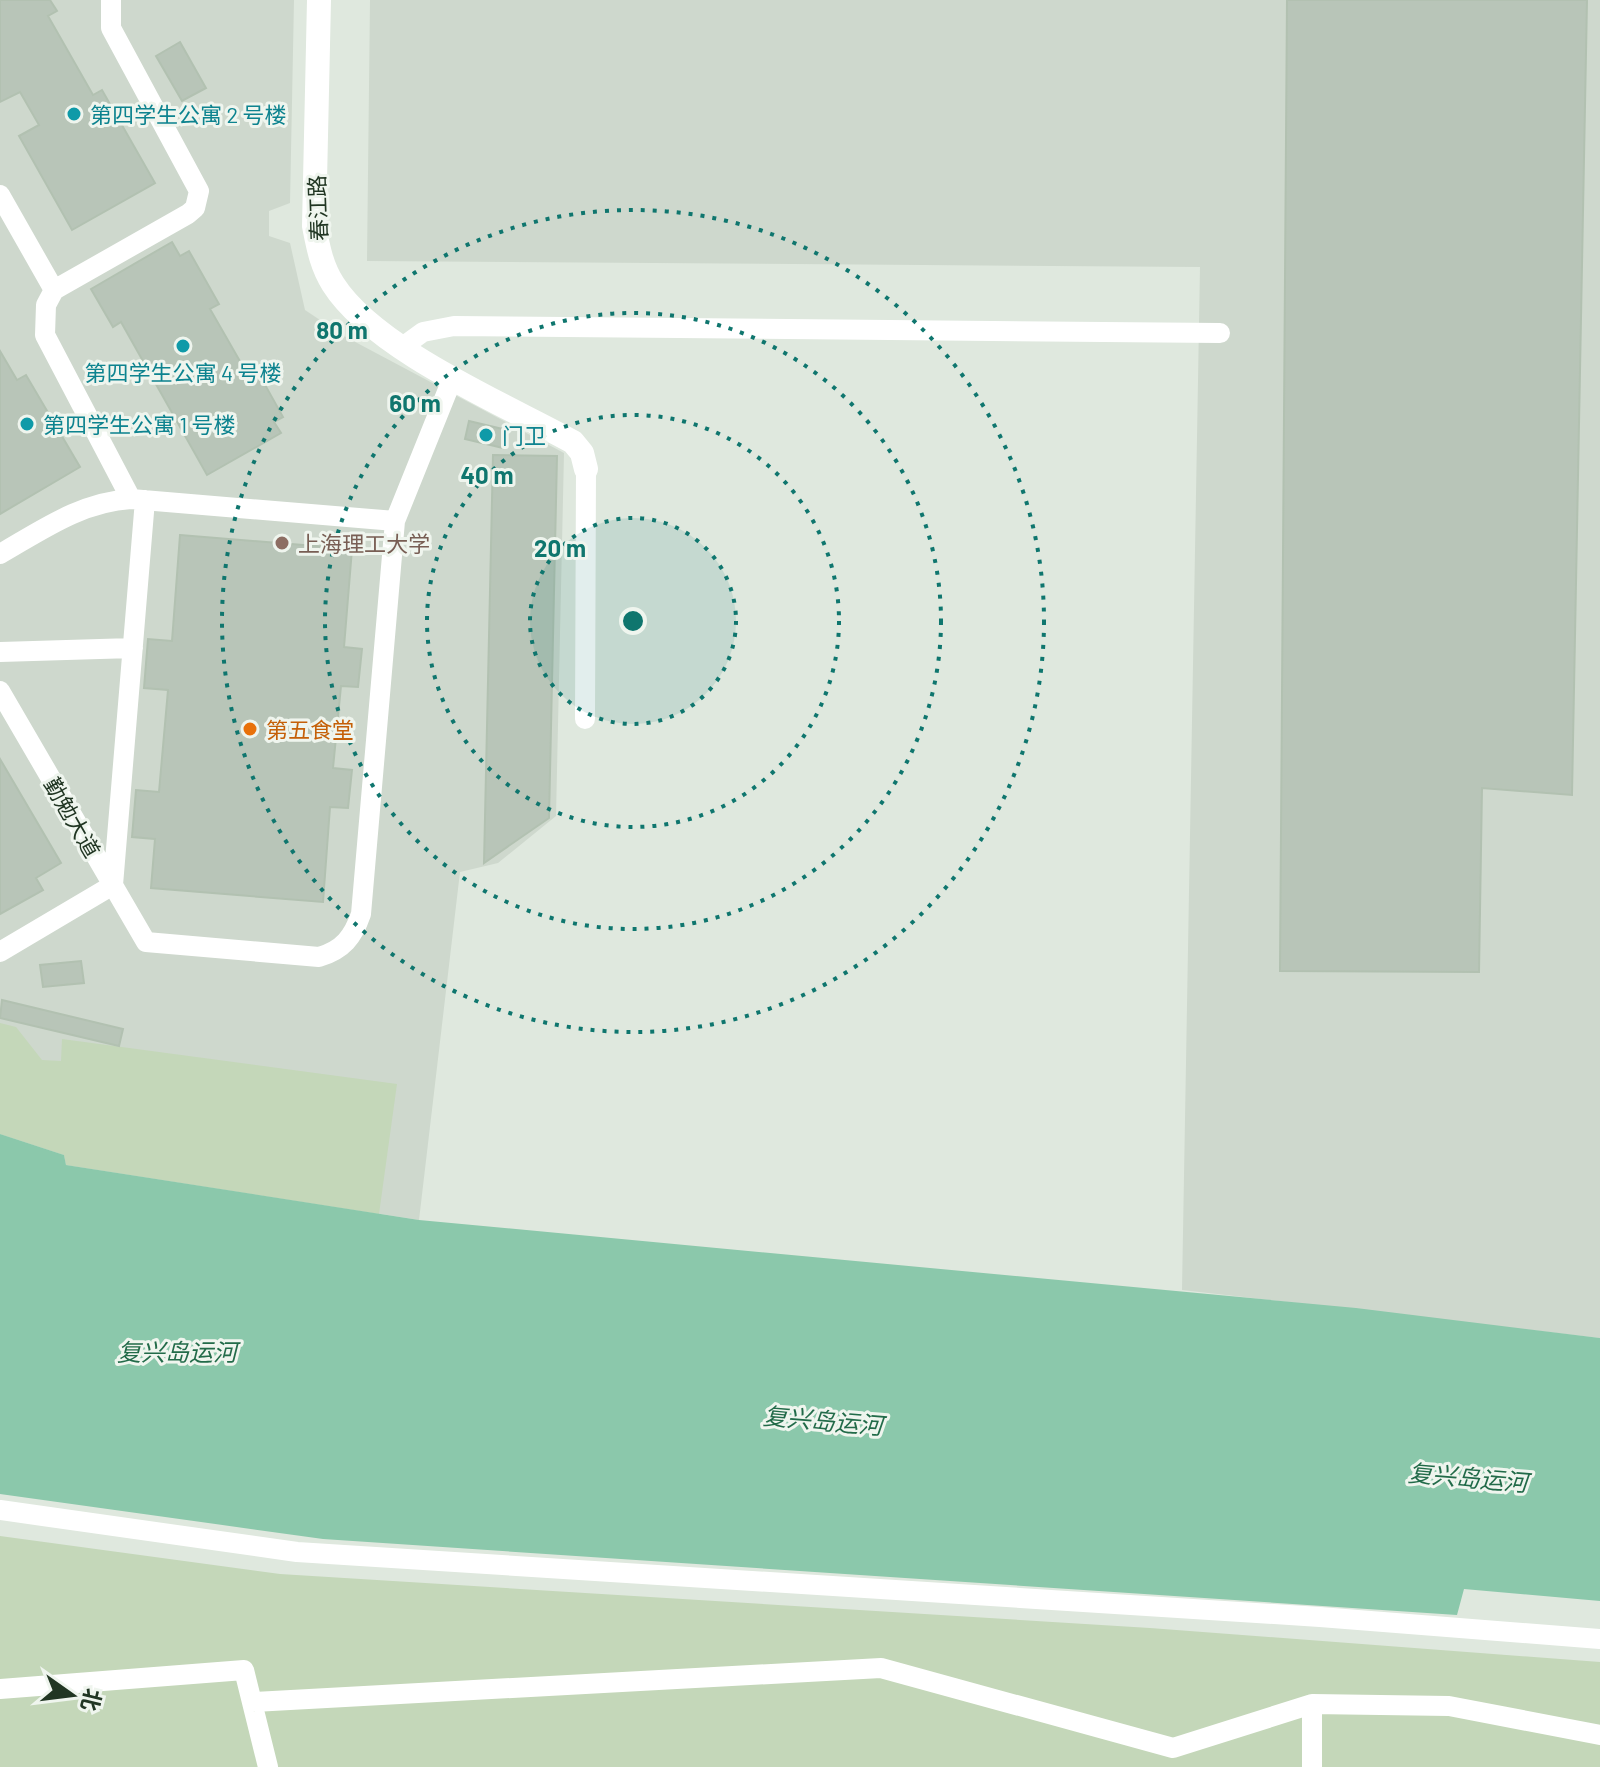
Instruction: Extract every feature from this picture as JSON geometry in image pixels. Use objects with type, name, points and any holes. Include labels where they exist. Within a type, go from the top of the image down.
[{"type":"street","name":"春江路","points":[[319,0],[314,226],[320,258],[333,284],[353,309],[401,348],[573,442],[582,453],[586,469]]},
{"type":"lane","points":[[0,952],[113,885],[133,648],[138,500],[45,335],[46,305],[54,290],[188,214],[199,200],[197,182],[111,28],[111,0]]},
{"type":"lane","points":[[0,195],[54,290]]},
{"type":"lane","points":[[401,348],[423,332],[454,326],[1220,333]]},
{"type":"lane","points":[[0,554],[84,507],[138,500],[395,521],[453,377]]},
{"type":"lane","points":[[585,719],[586,469]]},
{"type":"lane","name":"勤勉大道","points":[[0,691],[146,942],[319,957],[333,953],[355,931],[361,914],[395,521]]},
{"type":"lane","points":[[0,652],[133,648]]},
{"type":"lane","points":[[0,1510],[297,1552],[1304,1616],[1600,1639]]},
{"type":"lane","points":[[252,1702],[881,1668],[1173,1748],[1312,1704],[1449,1706],[1600,1735]]},
{"type":"lane","points":[[0,1689],[244,1670],[268,1767]]},
{"type":"lane","points":[[1312,1704],[1312,1767]]},
{"type":"shaded area","name":"上海理工大学","points":[[0,0],[294,0],[290,203],[269,211],[269,236],[290,243],[305,310],[344,336],[564,453],[556,816],[498,863],[460,872],[419,1220],[66,1165],[64,1155],[0,1134]]},
{"type":"shaded area","points":[[370,0],[1600,0],[1600,1338],[1182,1290],[1200,267],[367,261]]},
{"type":"shaded area","points":[[0,1023],[16,1027],[42,1060],[61,1061],[62,1039],[397,1084],[379,1214],[66,1165],[64,1155],[0,1134]]},
{"type":"shaded area","points":[[0,1536],[280,1574],[1150,1628],[1600,1662],[1600,1767],[0,1767]]},
{"type":"water","name":"复兴岛运河","points":[[0,1134],[64,1155],[66,1165],[419,1220],[1356,1308],[1600,1338],[1600,1601],[1464,1589],[1457,1615],[323,1539],[0,1494]]},
{"type":"building","name":"第四学生公寓 2 号楼","points":[[0,0],[50,0],[57,11],[48,16],[93,95],[102,90],[155,183],[72,230],[19,136],[39,125],[20,92],[0,102]]},
{"type":"building","points":[[1287,0],[1587,0],[1572,795],[1482,788],[1479,972],[1280,971]]},
{"type":"building","points":[[180,42],[206,88],[182,101],[156,56]]},
{"type":"building","name":"第四学生公寓 4 号楼","points":[[172,242],[180,256],[189,251],[219,304],[210,309],[245,370],[254,365],[283,417],[274,422],[281,433],[207,475],[121,322],[113,327],[91,289]]},
{"type":"building","name":"第四学生公寓 1 号楼","points":[[0,351],[17,380],[26,375],[80,467],[0,514]]},
{"type":"building","name":"门卫","points":[[469,421],[507,430],[503,448],[465,439]]},
{"type":"building","points":[[493,455],[557,456],[549,818],[484,863]]},
{"type":"building","name":"第五食堂","points":[[180,535],[352,549],[344,647],[362,649],[358,687],[341,686],[333,768],[352,770],[348,808],[330,807],[323,902],[151,888],[155,839],[132,837],[136,790],[159,792],[168,690],[144,688],[148,639],[172,641]]},
{"type":"building","points":[[0,759],[61,863],[36,878],[43,890],[0,914]]},
{"type":"building","points":[[81,961],[84,983],[43,987],[40,965]]},
{"type":"building","points":[[2,1000],[123,1029],[119,1046],[0,1018]]},
{"type":"place","name":"第四学生公寓 2 号楼","points":[[74,114]]},
{"type":"place","name":"第四学生公寓 4 号楼","points":[[183,346]]},
{"type":"place","name":"第四学生公寓 1 号楼","points":[[27,424]]},
{"type":"place","name":"门卫","points":[[486,435]]},
{"type":"place","name":"上海理工大学","points":[[282,543]]},
{"type":"place","name":"第五食堂","points":[[250,729]]}]
